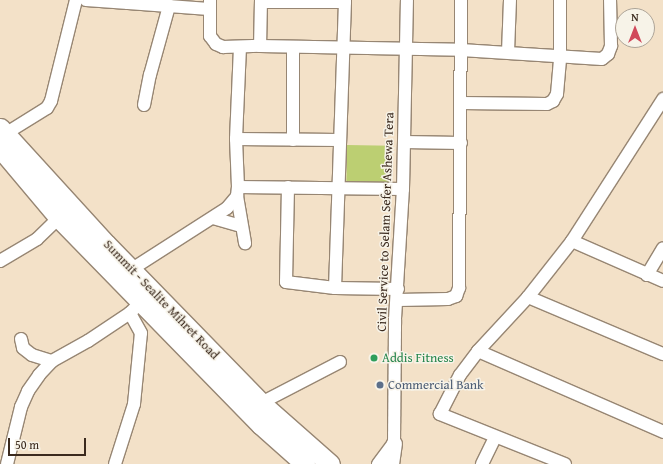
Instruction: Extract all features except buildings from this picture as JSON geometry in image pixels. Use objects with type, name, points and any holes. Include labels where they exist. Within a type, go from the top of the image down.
[{"type":"main road","points":[[2,136],[59,218],[100,249],[136,308],[305,464]]},
{"type":"main road","name":"Summit - Sealite Mihret Road","points":[[2,136],[100,249],[132,269],[261,403],[330,464]]},
{"type":"street","points":[[2,136],[47,108],[51,101],[76,0]]},
{"type":"street","points":[[86,0],[128,1],[170,6],[210,5],[210,36],[216,44],[240,47],[342,47],[406,51],[461,50],[508,52],[560,58],[602,59],[608,54],[611,46],[610,0]]},
{"type":"street","name":"Civil Service to Selam Sefer Ashewa Tera","points":[[394,443],[395,319],[398,294],[403,189],[407,0]]},
{"type":"street","points":[[288,187],[286,282],[448,299],[456,296],[459,288],[462,143],[461,0]]},
{"type":"street","points":[[508,52],[510,0]]},
{"type":"street","points":[[462,103],[547,104],[557,94],[560,58],[560,0]]},
{"type":"street","points":[[260,46],[261,1],[345,1],[337,187],[335,288]]},
{"type":"street","points":[[144,105],[150,74],[170,6]]},
{"type":"street","points":[[240,47],[236,139],[238,192],[241,226],[245,243]]},
{"type":"street","points":[[293,47],[293,140]]},
{"type":"street","points":[[565,464],[551,462],[440,414],[460,375],[478,351],[528,297],[572,241],[663,99]]},
{"type":"street","points":[[236,139],[339,140]]},
{"type":"street","points":[[404,142],[462,143]]},
{"type":"street","points":[[132,269],[194,227],[213,218],[238,192],[288,187],[403,189]]},
{"type":"street","points":[[0,261],[36,239],[59,218]]},
{"type":"street","points":[[213,218],[241,226]]},
{"type":"street","points":[[572,241],[663,281]]},
{"type":"street","points":[[647,275],[663,248]]},
{"type":"street","points":[[528,297],[663,354]]},
{"type":"street","points":[[7,464],[28,390],[52,361],[136,308],[142,333],[134,404],[116,464]]},
{"type":"street","points":[[21,339],[22,348],[32,355],[52,361]]},
{"type":"street","points":[[478,351],[663,432]]},
{"type":"street","points":[[261,403],[340,362]]},
{"type":"street","points":[[482,464],[495,437]]},
{"type":"street","points":[[378,464],[394,443]]},
{"type":"street","points":[[391,464],[394,443]]},
{"type":"green space","points":[[347,145],[391,146],[390,185],[346,184]]},
{"type":"place","name":"Addis Fitness","points":[[374,358]]},
{"type":"place","name":"Commercial Bank","points":[[380,385]]}]
